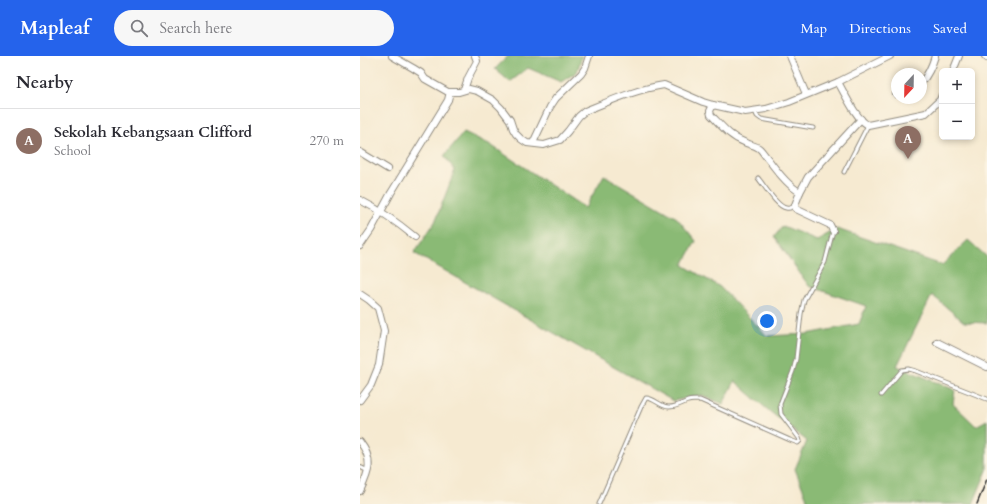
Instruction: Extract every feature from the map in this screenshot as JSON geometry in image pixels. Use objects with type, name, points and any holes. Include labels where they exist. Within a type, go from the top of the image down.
[{"type":"street","points":[[392,56],[413,68],[425,79],[450,92],[459,92],[469,89],[493,100],[510,120],[513,129],[521,139],[527,143],[544,145],[560,140],[579,116],[585,111],[638,91],[664,85],[713,105],[745,112],[755,111],[789,102],[838,82],[890,56]]},
{"type":"street","points":[[464,90],[468,78],[477,61],[475,56]]},
{"type":"street","points":[[532,143],[556,98],[581,74],[585,68],[589,56]]},
{"type":"street","points":[[790,56],[806,94]]},
{"type":"street","points":[[927,75],[935,56]]},
{"type":"street","points":[[954,68],[959,56]]},
{"type":"street","points":[[838,82],[861,119],[868,125],[926,113],[939,101]]},
{"type":"street","points":[[360,246],[448,100],[450,92]]},
{"type":"street","points":[[713,105],[710,110],[711,114],[729,134],[762,150],[789,184],[795,190],[800,192]]},
{"type":"street","points":[[833,231],[830,225],[796,209],[795,205],[808,177],[861,119]]},
{"type":"street","points":[[360,152],[388,169]]},
{"type":"street","points":[[360,200],[396,222],[415,237]]},
{"type":"street","points":[[360,294],[378,308],[384,331],[379,365],[371,384],[360,400]]},
{"type":"street","points":[[937,342],[987,367]]},
{"type":"street","points":[[360,442],[369,461],[366,478],[360,491]]},
{"type":"lane","points":[[755,111],[757,116],[761,119],[813,128]]},
{"type":"lane","points":[[844,172],[868,125]]},
{"type":"lane","points":[[758,178],[782,206],[790,208],[795,205]]},
{"type":"lane","points":[[598,504],[646,398],[651,398],[661,405],[671,407],[678,406],[687,401],[700,400],[798,443],[800,441],[800,438],[781,414],[780,404],[796,359],[804,300],[825,262],[833,231]]},
{"type":"lane","points":[[882,395],[902,370],[909,369],[987,399]]},
{"type":"lane","points":[[360,467],[368,471]]},
{"type":"green space","points":[[508,56],[582,56],[577,72],[561,82],[528,68],[510,82],[495,69]]},
{"type":"green space","points":[[464,132],[489,144],[585,208],[604,175],[677,218],[696,241],[683,265],[720,287],[767,336],[807,334],[859,324],[866,306],[809,286],[774,237],[783,226],[817,240],[837,229],[942,265],[968,240],[987,257],[987,323],[964,322],[932,295],[897,366],[955,390],[953,404],[976,426],[987,420],[987,470],[973,504],[809,504],[795,469],[807,441],[735,381],[723,404],[702,395],[673,401],[414,253],[435,222],[455,170],[444,156]]},
{"type":"railway","points":[[977,504],[987,479]]},
{"type":"place","name":"Sekolah Kebangsaan Clifford","points":[[908,159]]}]
